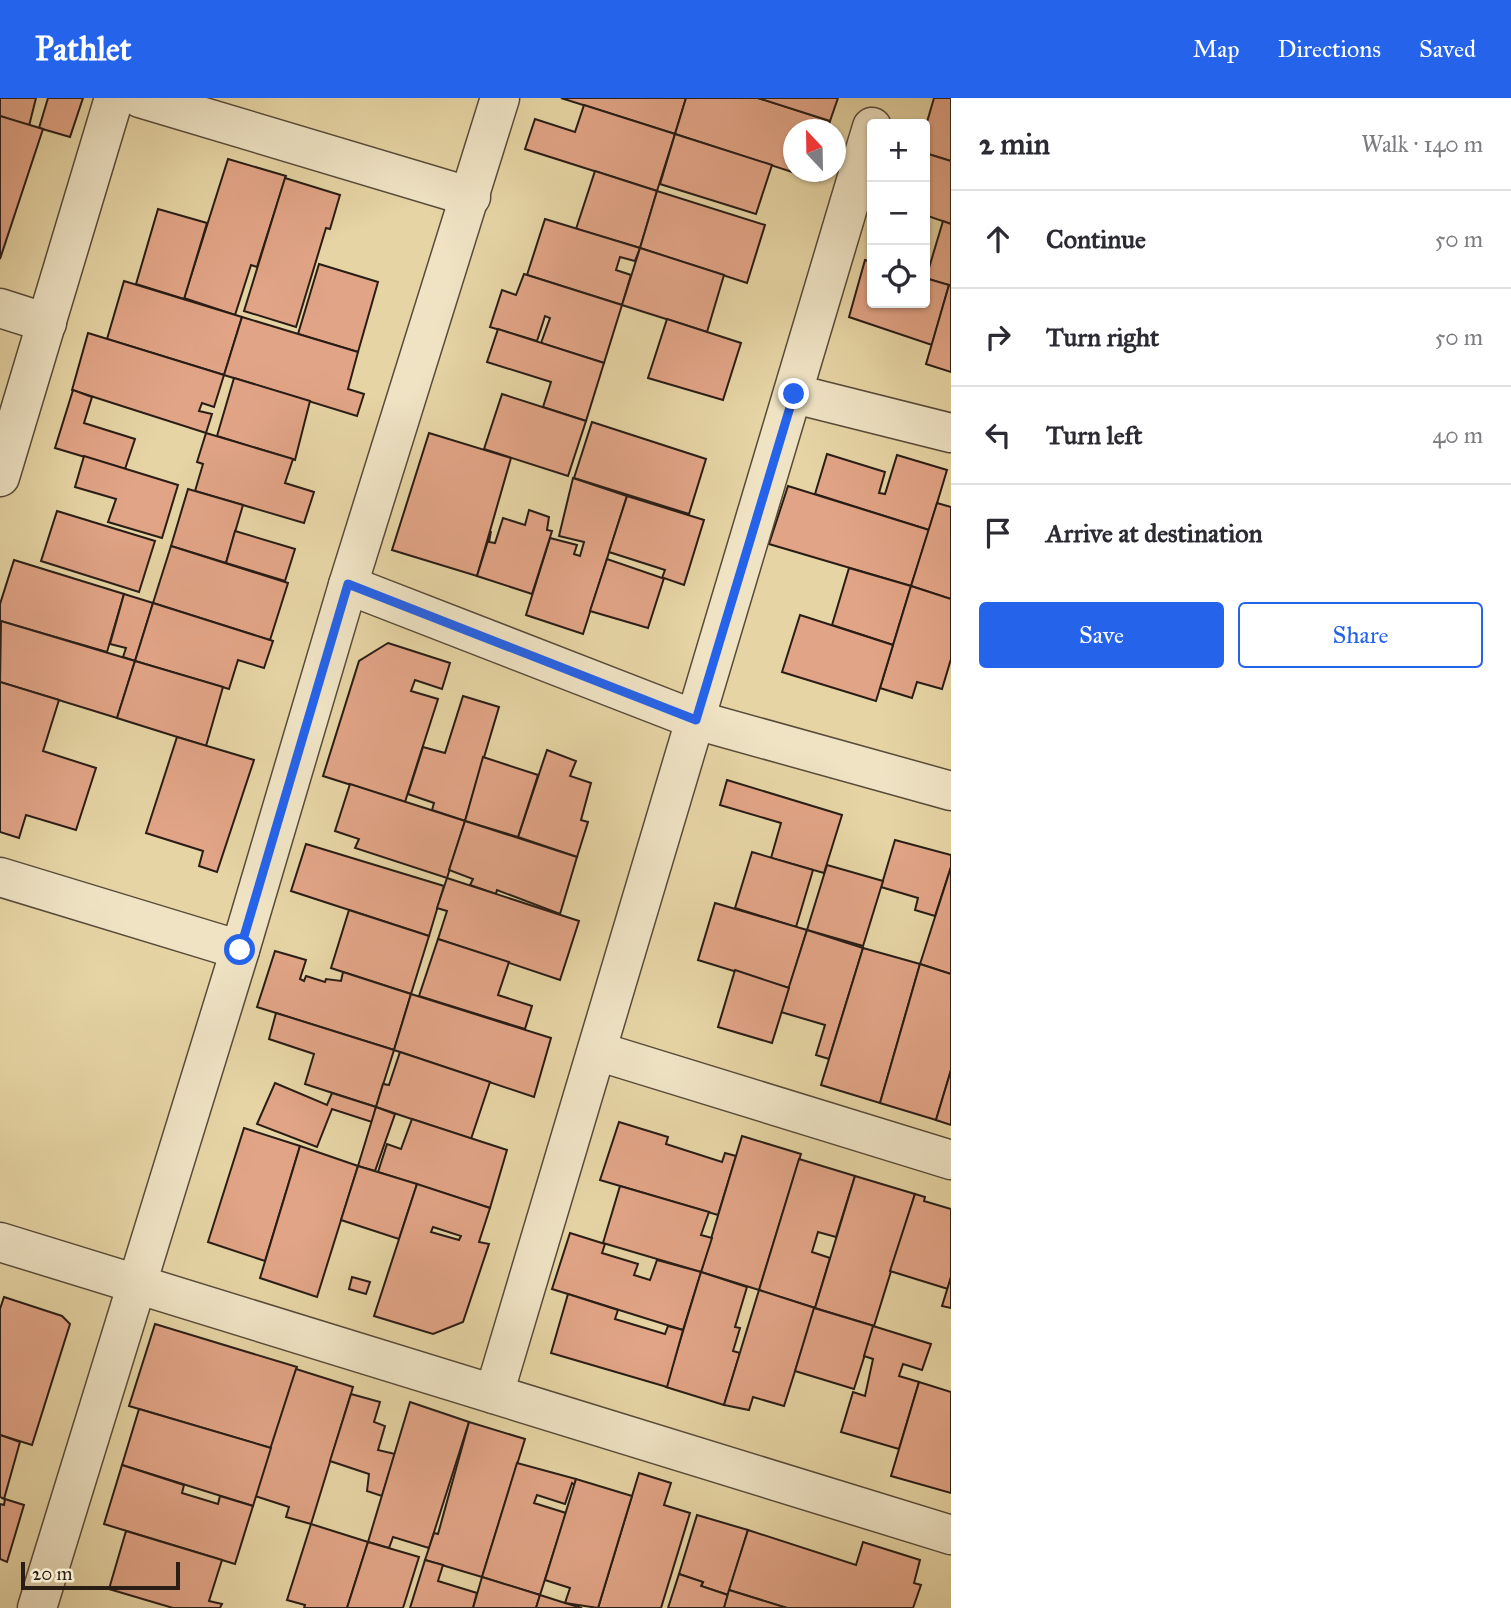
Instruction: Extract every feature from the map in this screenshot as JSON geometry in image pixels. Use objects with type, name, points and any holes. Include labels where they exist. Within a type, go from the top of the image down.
[{"type":"street","points":[[0,477],[114,98]]},
{"type":"street","points":[[139,98],[471,197]]},
{"type":"street","points":[[37,1608],[240,950],[348,584],[500,98]]},
{"type":"street","points":[[875,119],[881,98]]},
{"type":"street","points":[[494,1394],[867,146]]},
{"type":"street","points":[[0,308],[47,323]]},
{"type":"street","points":[[794,394],[951,433]]},
{"type":"street","points":[[348,584],[696,720],[951,791]]},
{"type":"street","points":[[0,877],[240,950]]},
{"type":"street","points":[[597,1051],[951,1160]]},
{"type":"street","points":[[0,1242],[951,1535]]},
{"type":"building","points":[[0,98],[36,98],[29,126],[0,116]]},
{"type":"building","points":[[48,98],[83,98],[70,137],[39,128]]},
{"type":"building","points":[[561,98],[686,98],[675,134]]},
{"type":"building","points":[[686,98],[758,98],[824,119],[783,119],[783,169],[675,134]]},
{"type":"building","points":[[758,98],[838,98],[831,119]]},
{"type":"building","points":[[934,98],[951,98],[951,161],[930,155],[928,119]]},
{"type":"building","points":[[584,105],[675,134],[657,191],[525,149],[535,119],[575,132]]},
{"type":"building","points":[[0,116],[43,129],[0,259]]},
{"type":"building","points":[[675,134],[772,165],[756,214],[660,184]]},
{"type":"building","points":[[930,155],[951,161],[951,224],[930,217]]},
{"type":"building","points":[[228,159],[286,176],[257,267],[251,265],[235,315],[184,298]]},
{"type":"building","points":[[595,171],[657,191],[640,248],[576,229]]},
{"type":"building","points":[[285,178],[340,195],[330,229],[326,228],[296,327],[244,311]]},
{"type":"building","points":[[657,191],[765,225],[747,283],[640,248]]},
{"type":"building","points":[[158,209],[207,223],[184,299],[136,284]]},
{"type":"building","points":[[545,219],[640,248],[635,261],[620,257],[616,270],[631,275],[622,305],[527,275]]},
{"type":"building","points":[[943,221],[951,224],[951,286],[930,279],[930,265]]},
{"type":"building","points":[[640,248],[724,275],[707,332],[622,305]]},
{"type":"building","points":[[865,260],[867,308],[930,308],[930,279],[949,285],[932,345],[849,317]]},
{"type":"building","points":[[319,264],[378,282],[358,352],[298,334]]},
{"type":"building","points":[[524,274],[622,305],[604,363],[541,343],[550,318],[545,316],[537,341],[490,327],[502,290],[516,295]]},
{"type":"building","points":[[124,281],[242,317],[224,375],[107,339]]},
{"type":"building","points":[[949,285],[951,286],[951,372],[926,364]]},
{"type":"building","points":[[242,317],[358,352],[348,389],[364,394],[357,416],[224,375]]},
{"type":"building","points":[[667,319],[741,343],[723,400],[648,378]]},
{"type":"building","points":[[498,329],[604,363],[586,421],[543,407],[551,382],[487,362]]},
{"type":"building","points":[[88,333],[224,375],[214,407],[202,403],[199,411],[212,414],[206,433],[72,390]]},
{"type":"building","points":[[234,378],[310,401],[295,460],[217,436]]},
{"type":"building","points":[[73,390],[92,397],[84,423],[135,439],[125,469],[55,448]]},
{"type":"building","points":[[502,394],[586,421],[568,476],[484,449]]},
{"type":"building","points":[[592,422],[706,459],[689,514],[574,478]]},
{"type":"building","points":[[206,433],[293,459],[285,483],[314,492],[304,523],[195,491],[203,464],[197,462]]},
{"type":"building","points":[[429,433],[511,458],[477,576],[392,550]]},
{"type":"building","points":[[827,454],[885,472],[879,493],[885,494],[897,455],[947,470],[929,530],[815,494]]},
{"type":"building","points":[[84,456],[178,485],[162,538],[108,522],[116,499],[75,487]]},
{"type":"building","points":[[573,478],[627,496],[583,634],[526,615],[550,538],[577,545],[574,554],[580,556],[584,542],[559,536]]},
{"type":"building","points":[[788,486],[929,530],[911,586],[769,544]]},
{"type":"building","points":[[188,489],[243,505],[226,563],[171,546]]},
{"type":"building","points":[[627,496],[704,520],[684,585],[664,578],[648,628],[590,611],[607,559],[662,578],[665,570],[609,552]]},
{"type":"building","points":[[937,503],[951,507],[951,599],[911,586]]},
{"type":"building","points":[[529,510],[549,517],[547,530],[552,531],[532,594],[477,576],[491,531],[489,542],[495,543],[503,518],[525,525]]},
{"type":"building","points":[[57,511],[155,541],[139,592],[41,561]]},
{"type":"building","points":[[235,531],[295,549],[285,581],[226,563]]},
{"type":"building","points":[[171,546],[288,583],[270,640],[153,603]]},
{"type":"building","points":[[14,560],[124,594],[107,652],[0,621],[0,604]]},
{"type":"building","points":[[849,568],[911,586],[893,645],[832,625]]},
{"type":"building","points":[[911,586],[951,599],[951,659],[942,689],[917,682],[912,698],[880,688]]},
{"type":"building","points":[[124,594],[153,603],[135,661],[123,657],[126,648],[110,644]]},
{"type":"building","points":[[153,603],[273,641],[264,668],[238,660],[229,689],[135,661]]},
{"type":"building","points":[[800,615],[893,645],[876,701],[782,672]]},
{"type":"building","points":[[1,621],[135,661],[117,718],[0,682]]},
{"type":"building","points":[[388,643],[450,663],[442,689],[415,680],[411,691],[438,699],[405,802],[323,776],[359,661]]},
{"type":"building","points":[[135,661],[223,687],[206,746],[117,718]]},
{"type":"building","points":[[0,682],[59,700],[43,751],[96,768],[76,830],[26,815],[19,838],[0,832]]},
{"type":"building","points":[[463,696],[499,707],[465,821],[432,810],[434,803],[408,794],[423,747],[445,753]]},
{"type":"building","points":[[177,737],[254,760],[217,872],[199,866],[203,851],[146,833]]},
{"type":"building","points":[[547,750],[576,761],[570,776],[591,783],[581,820],[588,822],[577,857],[518,837]]},
{"type":"building","points":[[483,757],[538,775],[518,837],[465,821]]},
{"type":"building","points":[[727,780],[842,815],[824,873],[771,858],[781,823],[720,805]]},
{"type":"building","points":[[350,784],[465,821],[447,878],[355,848],[359,839],[335,831]]},
{"type":"building","points":[[465,821],[577,857],[560,914],[497,890],[496,894],[470,885],[473,879],[449,870]]},
{"type":"building","points":[[895,840],[951,855],[951,867],[935,916],[915,910],[918,898],[881,887]]},
{"type":"building","points":[[306,844],[444,886],[429,936],[291,891]]},
{"type":"building","points":[[752,852],[813,870],[796,927],[735,908]]},
{"type":"building","points":[[827,865],[883,881],[863,946],[807,930]]},
{"type":"building","points":[[951,867],[951,974],[920,964]]},
{"type":"building","points":[[447,878],[579,921],[560,980],[438,939],[447,911],[437,908]]},
{"type":"building","points":[[715,903],[807,930],[789,988],[698,960]]},
{"type":"building","points":[[349,910],[429,936],[411,994],[331,968]]},
{"type":"building","points":[[807,930],[863,948],[829,1059],[816,1055],[825,1025],[781,1012]]},
{"type":"building","points":[[438,939],[509,962],[498,995],[532,1006],[525,1029],[419,996]]},
{"type":"building","points":[[863,948],[920,964],[880,1103],[821,1085]]},
{"type":"building","points":[[275,951],[306,960],[300,979],[304,981],[306,976],[325,982],[326,979],[341,981],[343,972],[411,994],[394,1050],[257,1007]]},
{"type":"building","points":[[920,964],[951,974],[951,1070],[936,1120],[880,1103]]},
{"type":"building","points":[[735,970],[789,988],[772,1043],[718,1027]]},
{"type":"building","points":[[411,994],[551,1038],[534,1097],[394,1050]]},
{"type":"building","points":[[276,1013],[394,1050],[376,1107],[305,1084],[314,1054],[269,1039]]},
{"type":"building","points":[[400,1052],[490,1082],[471,1139],[376,1107],[383,1084],[389,1085]]},
{"type":"building","points":[[951,1070],[951,1125],[936,1120]]},
{"type":"building","points":[[275,1083],[327,1105],[332,1093],[376,1107],[372,1122],[332,1109],[317,1147],[257,1124]]},
{"type":"building","points":[[376,1107],[395,1114],[375,1171],[358,1166]]},
{"type":"building","points":[[412,1119],[507,1150],[490,1208],[378,1172],[387,1144],[401,1149]]},
{"type":"building","points":[[619,1122],[668,1137],[666,1144],[722,1162],[725,1153],[736,1156],[718,1215],[600,1180]]},
{"type":"building","points":[[244,1128],[300,1146],[265,1261],[208,1242]]},
{"type":"building","points":[[742,1136],[801,1154],[759,1290],[701,1272]]},
{"type":"building","points":[[300,1146],[358,1166],[317,1297],[260,1278]]},
{"type":"building","points":[[799,1159],[855,1176],[836,1237],[818,1232],[812,1252],[830,1258],[815,1308],[759,1290]]},
{"type":"building","points":[[358,1166],[417,1184],[399,1239],[341,1220]]},
{"type":"building","points":[[855,1176],[915,1194],[874,1326],[815,1308]]},
{"type":"building","points":[[417,1184],[490,1208],[479,1242],[489,1244],[463,1322],[433,1334],[374,1316]],"holes":[[[433,1227],[461,1236],[459,1240],[431,1232]]]},
{"type":"building","points":[[620,1186],[709,1212],[701,1235],[712,1238],[701,1272],[603,1243]]},
{"type":"building","points":[[915,1194],[925,1197],[924,1201],[951,1209],[951,1277],[948,1289],[890,1271]]},
{"type":"building","points":[[570,1233],[605,1244],[602,1253],[638,1264],[634,1275],[650,1280],[657,1260],[701,1272],[683,1330],[552,1289]]},
{"type":"building","points":[[701,1272],[747,1287],[735,1327],[740,1328],[733,1351],[740,1353],[724,1405],[666,1387]]},
{"type":"building","points":[[352,1277],[370,1282],[366,1294],[349,1289]]},
{"type":"building","points":[[951,1277],[951,1308],[942,1306]]},
{"type":"building","points":[[759,1290],[815,1308],[784,1406],[753,1397],[749,1410],[724,1405]]},
{"type":"building","points":[[568,1294],[618,1310],[615,1319],[665,1334],[668,1326],[683,1330],[667,1387],[551,1353]]},
{"type":"building","points":[[4,1297],[62,1316],[70,1324],[32,1445],[0,1435],[0,1309]]},
{"type":"building","points":[[814,1308],[874,1326],[854,1389],[795,1371]]},
{"type":"building","points":[[155,1324],[297,1367],[271,1448],[129,1406]]},
{"type":"building","points":[[873,1326],[931,1344],[922,1370],[903,1364],[899,1376],[919,1382],[899,1449],[841,1432],[853,1392],[865,1396],[873,1359],[864,1356]]},
{"type":"building","points":[[296,1369],[353,1387],[311,1524],[286,1517],[289,1507],[255,1496]]},
{"type":"building","points":[[919,1382],[951,1392],[951,1493],[891,1476]]},
{"type":"building","points":[[351,1394],[380,1402],[374,1422],[385,1426],[378,1450],[395,1454],[382,1496],[367,1491],[369,1474],[330,1461]]},
{"type":"building","points":[[410,1402],[469,1422],[429,1548],[393,1537],[389,1548],[368,1542]]},
{"type":"building","points":[[139,1409],[271,1448],[253,1506],[122,1465]]},
{"type":"building","points":[[469,1422],[525,1439],[482,1577],[425,1560],[434,1533],[438,1534]]},
{"type":"building","points":[[0,1435],[20,1442],[4,1499],[0,1497]]},
{"type":"building","points":[[517,1463],[576,1479],[565,1504],[537,1495],[534,1503],[566,1513],[540,1595],[482,1577]]},
{"type":"building","points":[[122,1465],[184,1485],[182,1493],[218,1504],[220,1496],[253,1506],[235,1564],[104,1524]]},
{"type":"building","points":[[639,1473],[671,1483],[664,1505],[690,1513],[661,1608],[598,1608]]},
{"type":"building","points":[[576,1479],[632,1496],[598,1608],[565,1603],[570,1588],[545,1580]]},
{"type":"building","points":[[5,1499],[24,1505],[7,1562],[0,1559],[0,1504],[4,1505]]},
{"type":"building","points":[[697,1515],[748,1530],[728,1595],[701,1586],[703,1582],[679,1574]]},
{"type":"building","points":[[311,1524],[368,1542],[347,1608],[304,1608],[305,1605],[287,1600]]},
{"type":"building","points":[[748,1530],[856,1565],[863,1542],[920,1560],[914,1583],[921,1585],[913,1608],[787,1608],[729,1590]]},
{"type":"building","points":[[126,1531],[222,1560],[209,1601],[222,1604],[220,1608],[173,1608],[109,1589]]},
{"type":"building","points":[[368,1542],[419,1557],[403,1608],[347,1608]]},
{"type":"building","points":[[425,1560],[443,1565],[438,1581],[477,1593],[473,1608],[410,1608]]},
{"type":"building","points":[[679,1574],[703,1582],[701,1586],[728,1595],[724,1608],[668,1608]]},
{"type":"building","points":[[482,1577],[540,1595],[536,1608],[473,1608]]},
{"type":"building","points":[[729,1590],[787,1608],[724,1608]]},
{"type":"building","points":[[540,1595],[565,1603],[582,1608],[536,1608]]},
{"type":"route","points":[[240,950],[348,584],[696,720],[794,394]]}]
